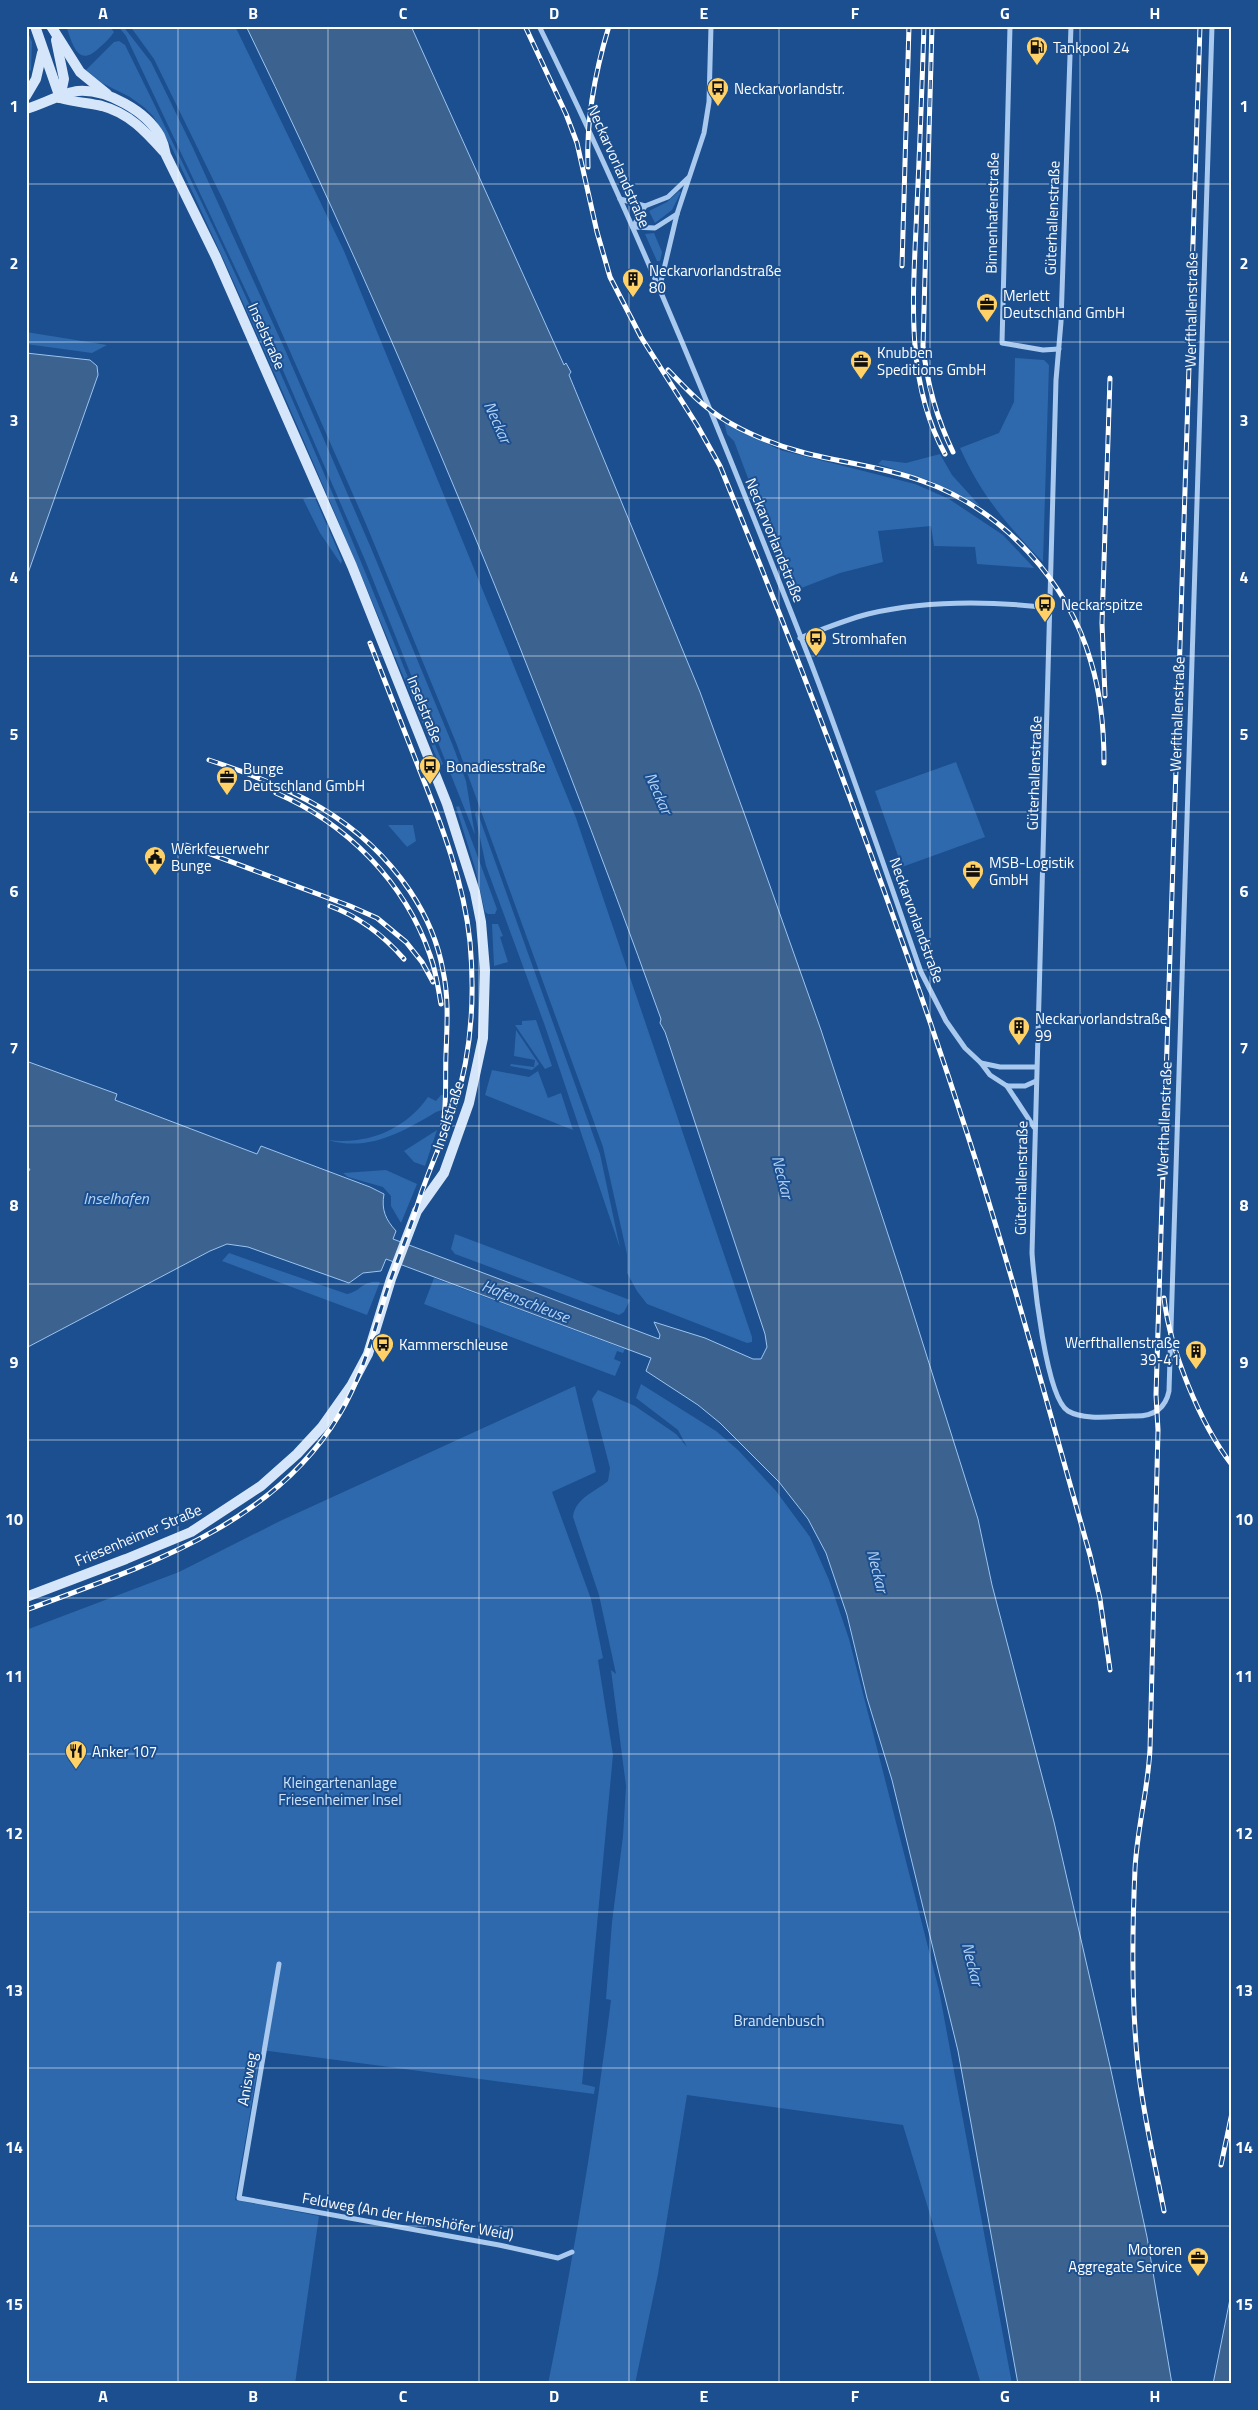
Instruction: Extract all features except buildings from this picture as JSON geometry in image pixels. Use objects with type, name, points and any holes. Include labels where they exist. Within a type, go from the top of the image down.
[{"type":"street","points":[[35,26],[60,98]]},
{"type":"street","name":"Neckarvorlandstraße","points":[[539,26],[590,129],[659,287],[800,638],[922,972],[946,1021],[965,1048],[981,1063],[990,1075],[1007,1086],[1034,1127]]},
{"type":"street","points":[[659,287],[677,214],[704,133],[709,102],[711,26]]},
{"type":"street","name":"Binnenhafenstraße","points":[[1010,26],[1002,343],[1043,350],[1059,350]]},
{"type":"street","name":"Güterhallenstraße","points":[[1071,26],[1059,350],[1056,380],[1051,608],[1034,1127],[1032,1253],[1035,1299],[1044,1345],[1061,1403],[1067,1411],[1075,1414],[1147,1417],[1157,1412],[1165,1402]]},
{"type":"street","name":"Werfthallenstraße","points":[[1165,1402],[1169,1392],[1212,26]]},
{"type":"street","points":[[53,30],[64,79],[60,98]]},
{"type":"street","points":[[53,30],[80,72],[112,98]]},
{"type":"street","points":[[26,96],[36,79],[43,50]]},
{"type":"street","name":"Inselstraße","points":[[60,98],[78,91],[112,98],[132,109],[154,126],[161,137],[166,155],[216,257],[354,571],[447,804],[475,892],[481,922],[486,1008],[479,1065],[469,1103],[444,1173],[419,1207],[386,1294]]},
{"type":"street","points":[[26,110],[60,98]]},
{"type":"street","name":"Inselstraße","points":[[60,98],[105,107],[118,112],[140,126],[166,155]]},
{"type":"street","points":[[677,214],[655,228],[633,227],[645,206],[668,197],[689,178]]},
{"type":"street","points":[[620,198],[645,206]]},
{"type":"street","points":[[800,638],[869,614],[925,605],[994,604],[1051,608]]},
{"type":"street","points":[[981,1063],[1000,1067],[1036,1067]]},
{"type":"street","points":[[1007,1086],[1024,1086],[1036,1081]]},
{"type":"street","name":"Friesenheimer Straße","points":[[26,1597],[191,1532],[261,1486],[312,1438],[336,1410],[351,1386],[373,1340],[386,1294]]},
{"type":"street","name":"Anisweg","points":[[239,2198],[280,1964]]},
{"type":"street","name":"Feldweg (An der Hemshöfer Weid)","points":[[239,2198],[499,2245],[558,2258],[572,2252]]},
{"type":"green space","points":[[66,26],[109,26],[114,32],[93,53],[86,56],[77,52]]},
{"type":"green space","points":[[118,26],[123,26],[151,62],[193,148],[286,352],[371,548],[453,746],[466,781],[475,835],[365,560],[279,361],[126,36]]},
{"type":"green space","points":[[130,26],[235,26],[344,251],[576,818],[752,1337],[752,1342],[747,1343],[647,1304],[627,1273],[627,1254],[603,1147],[457,745],[366,524],[225,204],[154,59]]},
{"type":"green space","points":[[26,28],[32,42],[31,71],[26,69]]},
{"type":"green space","points":[[119,41],[125,45],[164,124],[276,363],[382,613],[443,764],[440,766],[310,454],[171,146],[153,116],[145,108],[130,97],[102,83],[86,70],[114,42]]},
{"type":"green space","points":[[679,191],[681,192],[672,210],[655,223],[649,211],[667,202]]},
{"type":"green space","points":[[654,233],[662,252],[660,261],[657,261],[645,234]]},
{"type":"green space","points":[[26,332],[107,345],[92,353],[26,344]]},
{"type":"green space","points":[[1015,358],[1044,360],[1049,365],[1043,562],[996,509],[968,465],[960,448],[999,433],[1014,402]]},
{"type":"green space","points":[[724,422],[780,450],[915,484],[949,499],[1003,535],[1034,568],[977,564],[975,547],[934,546],[931,526],[878,531],[883,562],[840,573],[791,592],[734,441],[727,434]]},
{"type":"green space","points":[[940,454],[952,475],[980,506],[928,480],[878,464],[882,460],[906,463]]},
{"type":"green space","points":[[315,498],[342,560],[341,564],[320,533],[303,499]]},
{"type":"green space","points":[[956,762],[985,837],[902,867],[875,791]]},
{"type":"green space","points":[[459,806],[497,909],[495,914],[485,912],[475,868],[456,807]]},
{"type":"green space","points":[[477,811],[600,1154],[620,1248],[545,1026],[486,866],[475,814]]},
{"type":"green space","points":[[388,825],[413,825],[416,841],[407,847]]},
{"type":"green space","points":[[492,924],[498,924],[503,936],[500,937],[508,962],[494,966]]},
{"type":"green space","points":[[536,1020],[552,1066],[545,1069],[515,1025],[522,1025],[522,1021]]},
{"type":"green space","points":[[516,1030],[539,1064],[532,1070],[510,1066],[511,1064],[534,1067],[535,1060],[514,1056]]},
{"type":"green space","points":[[492,1070],[529,1077],[538,1071],[548,1098],[561,1093],[573,1130],[485,1095]]},
{"type":"green space","points":[[443,1095],[442,1110],[398,1133],[371,1142],[357,1144],[328,1140],[357,1140],[384,1133],[397,1126],[419,1109],[428,1097],[436,1101]]},
{"type":"green space","points":[[437,1130],[425,1166],[414,1162],[404,1151]]},
{"type":"green space","points":[[386,1170],[417,1184],[401,1223],[391,1206],[391,1196],[383,1187],[348,1177],[343,1173]]},
{"type":"green space","points":[[455,1234],[630,1300],[624,1312],[619,1315],[455,1254],[451,1249]]},
{"type":"green space","points":[[229,1253],[347,1294],[356,1291],[366,1284],[380,1282],[367,1315],[222,1261]]},
{"type":"green space","points":[[434,1278],[625,1349],[623,1353],[617,1351],[614,1359],[621,1362],[615,1376],[424,1304]]},
{"type":"green space","name":"Brandenbusch","points":[[641,1384],[716,1431],[738,1450],[776,1491],[810,1537],[829,1580],[849,1639],[939,1990],[1012,2384],[981,2384],[903,2125],[687,2095],[658,2274],[635,2384],[548,2384],[567,2288],[605,2048],[611,2000],[606,1999],[612,1922],[623,1836],[626,1786],[611,1670],[616,1674],[599,1595],[573,1517],[577,1505],[586,1496],[608,1481],[610,1468],[592,1399],[598,1390],[635,1406],[676,1434],[687,1447],[678,1430],[636,1398]]},
{"type":"green space","name":"Kleingartenanlage Friesenheimer Insel","points":[[575,1386],[596,1472],[552,1492],[591,1599],[603,1658],[598,1660],[613,1755],[582,2084],[595,2087],[594,2094],[261,2050],[235,2200],[319,2216],[295,2384],[26,2384],[26,1630],[179,1572],[280,1521]]},
{"type":"water","points":[[246,26],[411,26],[564,365],[566,363],[571,372],[569,375],[700,692],[821,1030],[901,1274],[978,1519],[992,1585],[1054,1822],[1110,2066],[1147,2237],[1172,2384],[1018,2384],[958,2051],[892,1780],[867,1698],[847,1615],[826,1553],[808,1519],[779,1482],[720,1423],[698,1405],[646,1371],[651,1358],[386,1259],[381,1271],[363,1273],[349,1283],[248,1247],[227,1244],[210,1251],[26,1348],[26,1176],[30,1169],[26,1168],[26,1061],[117,1094],[115,1100],[257,1154],[261,1146],[370,1187],[384,1194],[383,1205],[385,1214],[389,1223],[396,1231],[393,1239],[659,1339],[660,1335],[654,1322],[705,1338],[753,1359],[761,1359],[767,1347],[765,1334],[665,1032],[660,1023],[661,1019],[567,767],[467,517],[414,393],[360,270]]},
{"type":"water","points":[[26,353],[90,360],[97,366],[98,375],[26,579]]},
{"type":"water","points":[[1232,2289],[1232,2384],[1213,2384]]},
{"type":"railway","points":[[525,26],[566,114],[577,143],[597,232],[610,277],[641,337],[697,425],[720,466],[850,797],[910,965],[984,1185],[1015,1290],[1090,1555],[1100,1599],[1110,1670]]},
{"type":"railway","points":[[588,167],[588,131],[592,96],[609,26]]},
{"type":"railway","points":[[902,266],[909,26]]},
{"type":"railway","points":[[924,26],[914,268],[914,332],[922,395],[932,425],[945,454]]},
{"type":"railway","points":[[932,26],[923,346],[933,400],[953,452]]},
{"type":"railway","points":[[1164,2211],[1140,2084],[1134,2017],[1133,1943],[1136,1854],[1150,1749],[1158,1430],[1156,1395],[1200,26]]},
{"type":"railway","points":[[668,370],[703,405],[742,430],[793,450],[893,472],[922,481],[951,493],[1005,529],[1049,577],[1066,603],[1080,632],[1091,662],[1100,699],[1104,763]]},
{"type":"railway","points":[[1105,696],[1102,623],[1110,378]]},
{"type":"railway","points":[[26,1610],[158,1559],[200,1538],[241,1515],[278,1487],[311,1454],[339,1415],[354,1386],[426,1179],[450,1120],[464,1068],[472,1005],[470,942],[467,920],[451,855],[370,643]]},
{"type":"railway","points":[[209,760],[268,781],[321,808],[346,824],[369,843],[390,865],[410,891],[435,939],[445,981],[447,1023],[443,1125]]},
{"type":"railway","points":[[276,793],[302,806],[349,838],[389,880],[419,928],[434,967],[441,1004]]},
{"type":"railway","points":[[186,845],[350,906],[377,918],[406,942],[422,962],[433,982]]},
{"type":"railway","points":[[330,906],[361,921],[388,942],[404,959]]},
{"type":"railway","points":[[1164,1298],[1167,1318],[1188,1386],[1209,1429],[1232,1465]]},
{"type":"railway","points":[[1221,2165],[1232,2113]]},
{"type":"place","name":"Tankpool 24","points":[[1037,66]]},
{"type":"place","name":"Neckarvorlandstr.","points":[[718,107]]},
{"type":"place","name":"Neckarvorlandstraße 80","points":[[633,298]]},
{"type":"place","name":"Merlett Deutschland GmbH","points":[[987,323]]},
{"type":"place","name":"Knubben Speditions GmbH","points":[[861,380]]},
{"type":"place","name":"Neckarspitze","points":[[1045,623]]},
{"type":"place","name":"Stromhafen","points":[[816,657]]},
{"type":"place","name":"Bonadiesstraße","points":[[430,785]]},
{"type":"place","name":"Bunge Deutschland GmbH","points":[[227,796]]},
{"type":"place","name":"Werkfeuerwehr Bunge","points":[[155,876]]},
{"type":"place","name":"MSB-Logistik GmbH","points":[[973,890]]},
{"type":"place","name":"Neckarvorlandstraße 99","points":[[1019,1046]]},
{"type":"place","name":"Kammerschleuse","points":[[383,1363]]},
{"type":"place","name":"Werfthallenstraße 39-41","points":[[1196,1370]]},
{"type":"place","name":"Anker 107","points":[[76,1770]]},
{"type":"place","name":"Motoren Aggregate Service","points":[[1198,2277]]},
{"type":"water label","name":"Neckar","points":[[498,422]]},
{"type":"water label","name":"Neckar","points":[[659,793]]},
{"type":"water label","name":"Neckar","points":[[783,1177]]},
{"type":"water label","name":"Inselhafen","points":[[116,1198]]},
{"type":"water label","name":"Hafenschleuse","points":[[526,1301]]},
{"type":"water label","name":"Neckar","points":[[878,1571]]},
{"type":"water label","name":"Neckar","points":[[973,1964]]}]
